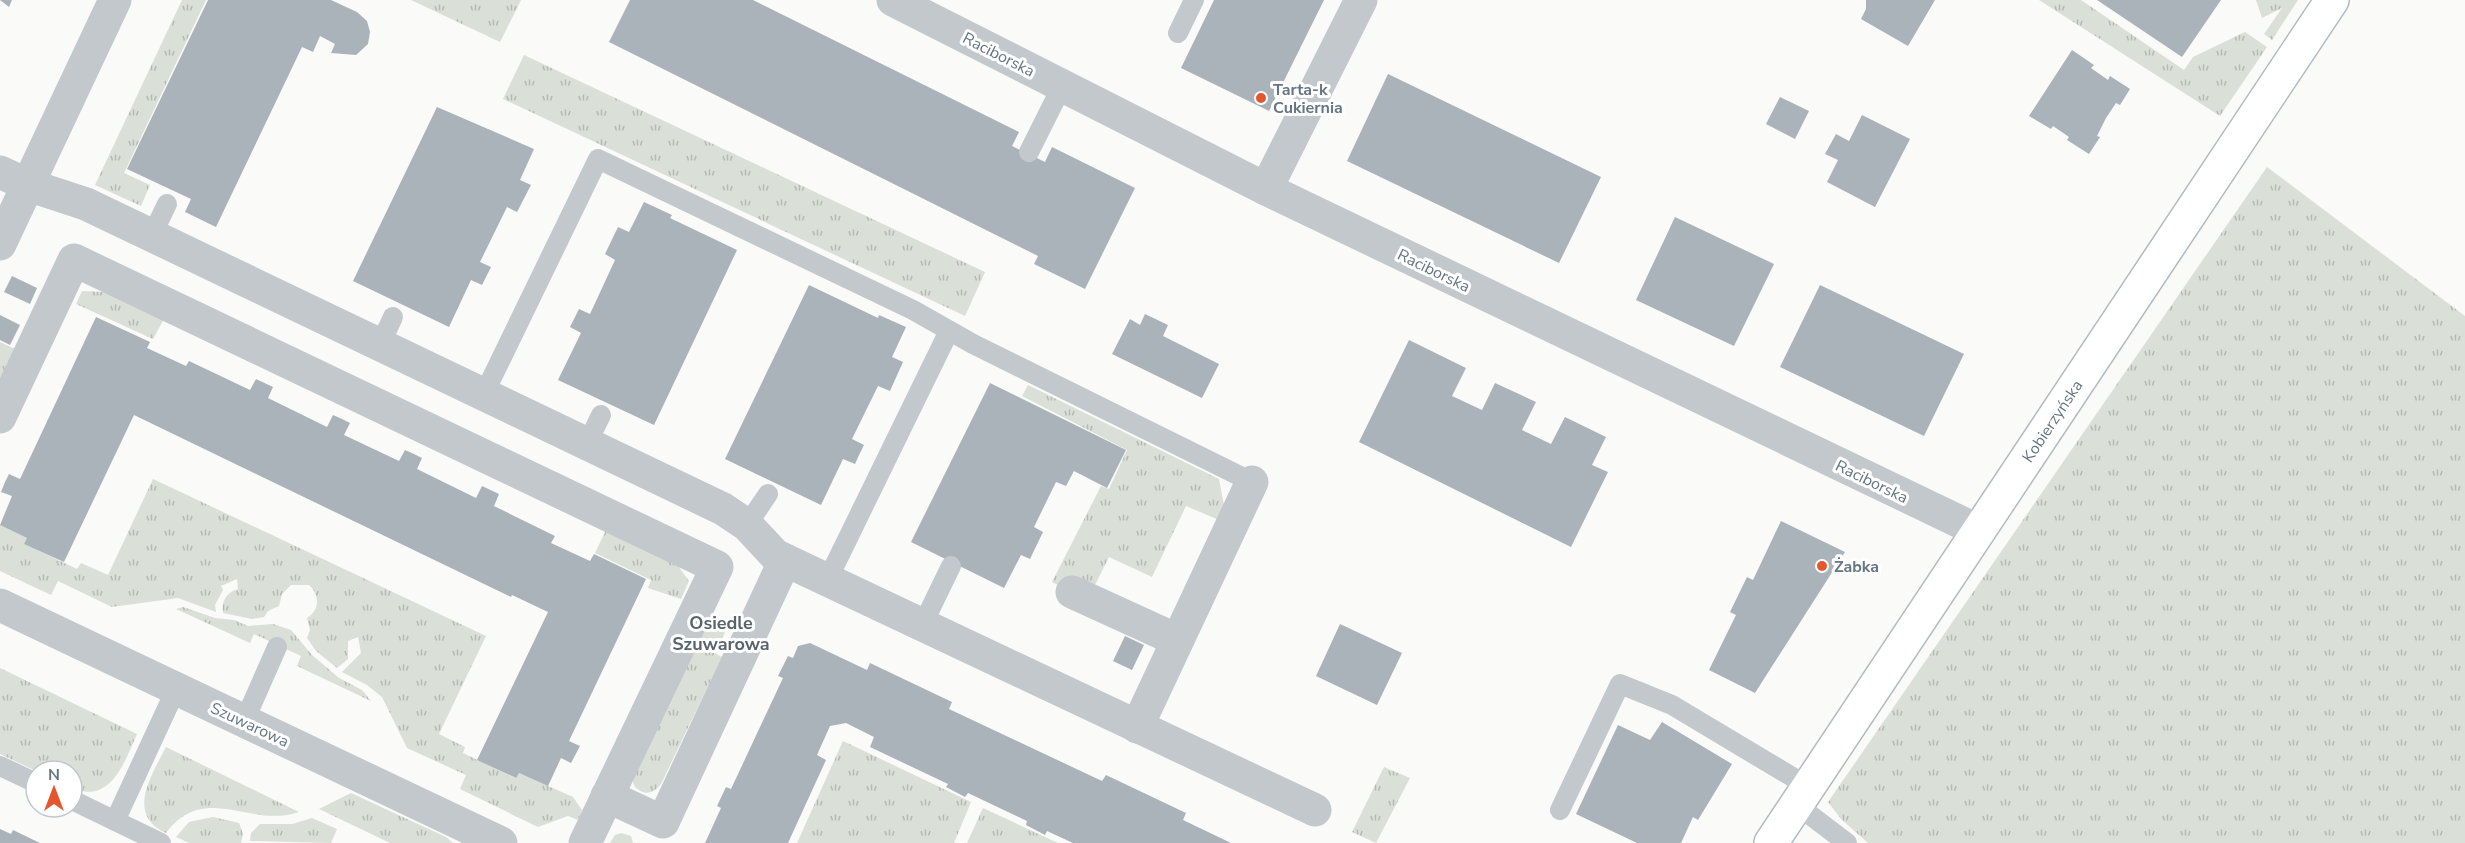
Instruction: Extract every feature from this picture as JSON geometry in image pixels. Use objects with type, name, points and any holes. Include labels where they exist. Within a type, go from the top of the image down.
[{"type":"street","points":[[0,244],[14,179],[115,0]]},
{"type":"street","name":"Raciborska","points":[[893,0],[1266,189],[1979,531]]},
{"type":"street","points":[[1266,189],[1361,0]]},
{"type":"street","name":"Kobierzyńska","points":[[1771,843],[2332,0]]},
{"type":"street","points":[[14,179],[86,204],[152,235],[387,331],[484,394],[594,430],[747,525],[774,555],[1315,810]]},
{"type":"street","points":[[0,417],[74,260],[717,567],[585,843]]},
{"type":"street","points":[[1137,727],[1252,482]]},
{"type":"street","points":[[607,796],[663,822],[785,560]]},
{"type":"street","points":[[1072,592],[1177,640]]},
{"type":"street","name":"Szuwarowa","points":[[0,605],[501,843]]},
{"type":"lane","points":[[1178,33],[1194,0]]},
{"type":"lane","points":[[1029,152],[1062,86]]},
{"type":"lane","points":[[484,394],[598,159],[913,310],[949,331],[1252,482]]},
{"type":"lane","points":[[152,235],[166,204]]},
{"type":"lane","points":[[827,581],[949,331]]},
{"type":"lane","points":[[747,525],[768,494]]},
{"type":"lane","points":[[922,626],[951,566]]},
{"type":"lane","points":[[244,722],[277,647]]},
{"type":"lane","points":[[1560,810],[1620,684],[1672,705],[1803,796],[1847,843]]},
{"type":"lane","points":[[115,821],[176,689]]},
{"type":"lane","points":[[0,766],[24,777]]},
{"type":"lane","points":[[84,806],[161,843]]},
{"type":"green space","points":[[182,0],[206,0],[124,173],[150,185],[141,206],[95,185]]},
{"type":"green space","points":[[411,0],[521,0],[500,42]]},
{"type":"green space","points":[[2039,0],[2081,0],[2184,70],[2193,57],[2245,32],[2267,47],[2220,116]]},
{"type":"green space","points":[[2256,0],[2298,0],[2272,40],[2264,34],[2282,8],[2262,18]]},
{"type":"green space","points":[[524,55],[985,272],[965,316],[503,99]]},
{"type":"green space","points":[[2267,167],[2465,316],[2465,843],[1868,843],[1842,820],[1828,802]]},
{"type":"green space","points":[[82,291],[105,292],[164,319],[153,339],[76,304]]},
{"type":"green space","points":[[0,342],[15,349],[0,380]]},
{"type":"green space","points":[[1028,385],[1219,479],[1225,511],[1219,520],[1186,506],[1152,577],[1109,557],[1095,585],[1067,590],[1052,582],[1101,486],[1109,489],[1127,450],[1022,396]]},
{"type":"green space","points":[[153,479],[486,636],[439,734],[465,747],[463,753],[515,778],[519,773],[573,797],[582,810],[578,820],[568,816],[538,827],[460,789],[466,775],[407,748],[382,697],[367,685],[342,672],[361,653],[358,637],[348,641],[348,659],[337,668],[316,651],[307,638],[310,630],[307,618],[314,611],[317,602],[315,593],[309,585],[291,585],[282,594],[279,606],[268,611],[264,617],[252,619],[223,613],[226,598],[238,589],[237,579],[221,586],[223,590],[215,605],[216,612],[178,598],[112,607],[58,581],[51,595],[0,571],[0,525],[27,538],[25,544],[77,569],[81,563],[108,575]]},
{"type":"green space","points":[[606,530],[676,563],[689,581],[681,599],[648,588],[651,580],[595,553]]},
{"type":"green space","points":[[183,607],[215,618],[234,620],[248,626],[273,624],[291,630],[312,655],[339,678],[362,690],[371,701],[297,666],[301,656],[254,634],[250,643],[176,609]]},
{"type":"green space","points":[[704,620],[726,630],[715,653],[722,657],[661,784],[652,792],[642,792],[635,787],[631,777]]},
{"type":"green space","points":[[0,668],[137,734],[115,777],[107,786],[97,791],[84,792],[84,759],[24,759],[24,765],[0,754]]},
{"type":"green space","points":[[843,741],[971,802],[954,843],[797,843]]},
{"type":"green space","points":[[166,747],[299,812],[281,816],[229,809],[196,810],[181,818],[166,833],[154,825],[144,805],[149,782]]},
{"type":"green space","points":[[1384,767],[1410,778],[1376,843],[1352,832]]},
{"type":"green space","points":[[351,793],[446,837],[453,843],[390,843],[319,809]]},
{"type":"green space","points":[[983,808],[1058,843],[967,843]]},
{"type":"green space","points":[[213,817],[239,823],[243,834],[241,843],[189,843],[176,837],[189,822]]},
{"type":"green space","points":[[312,818],[337,829],[331,843],[250,841],[251,833],[260,824],[292,824]]},
{"type":"green space","points":[[621,833],[631,836],[633,843],[610,843],[615,835]]},
{"type":"building","points":[[0,0],[12,0],[9,7]]},
{"type":"building","points":[[208,0],[331,0],[357,12],[367,21],[370,32],[368,44],[356,55],[331,53],[335,44],[320,36],[313,52],[302,47],[216,227],[185,212],[191,199],[127,169]]},
{"type":"building","points":[[630,0],[753,0],[1019,132],[1012,146],[1045,162],[1052,147],[1135,188],[1085,289],[1034,264],[1038,256],[609,42]]},
{"type":"building","points":[[1214,0],[1324,0],[1269,111],[1181,68]]},
{"type":"building","points":[[1866,0],[1935,0],[1908,46],[1861,19],[1866,9]]},
{"type":"building","points":[[2097,0],[2221,0],[2182,57]]},
{"type":"building","points":[[2072,50],[2094,65],[2091,68],[2108,80],[2110,76],[2130,89],[2120,105],[2116,103],[2106,118],[2097,136],[2100,137],[2089,154],[2067,140],[2069,137],[2053,126],[2051,129],[2029,116]]},
{"type":"building","points":[[1388,74],[1601,177],[1559,263],[1347,161]]},
{"type":"building","points":[[1780,97],[1809,111],[1795,139],[1766,124]]},
{"type":"building","points":[[437,107],[534,149],[520,180],[531,185],[517,212],[507,207],[480,262],[491,267],[482,285],[471,280],[449,327],[353,281]]},
{"type":"building","points":[[1862,115],[1910,139],[1875,207],[1827,182],[1838,160],[1825,154],[1836,134],[1849,141]]},
{"type":"building","points":[[644,202],[672,215],[670,218],[737,250],[654,425],[558,380],[581,333],[570,327],[579,309],[590,314],[615,260],[605,254],[618,227],[629,232]]},
{"type":"building","points":[[1675,217],[1774,264],[1734,346],[1636,300]]},
{"type":"building","points":[[12,276],[37,288],[30,304],[4,292]]},
{"type":"building","points":[[809,285],[878,318],[879,315],[906,327],[892,357],[903,362],[890,391],[878,386],[852,439],[864,445],[855,464],[843,459],[821,505],[725,459]]},
{"type":"building","points":[[1820,285],[1964,354],[1924,436],[1780,367]]},
{"type":"building","points":[[1145,314],[1168,325],[1163,336],[1219,364],[1202,398],[1112,354],[1130,319],[1140,325]]},
{"type":"building","points":[[0,315],[20,325],[10,345],[0,340]]},
{"type":"building","points":[[96,317],[150,342],[147,348],[186,366],[189,361],[250,390],[256,379],[273,387],[268,398],[327,427],[333,415],[342,419],[350,423],[344,435],[399,461],[405,450],[414,454],[422,458],[417,469],[476,498],[482,486],[499,494],[494,506],[555,536],[551,543],[590,561],[594,554],[646,579],[569,741],[580,746],[571,763],[561,758],[548,786],[519,773],[516,778],[477,760],[548,612],[512,595],[511,597],[134,415],[64,562],[24,544],[27,538],[0,525],[12,496],[1,492],[5,482],[9,474],[20,479]]},
{"type":"building","points":[[1409,340],[1466,368],[1452,396],[1482,410],[1495,383],[1536,402],[1522,430],[1551,444],[1565,417],[1606,437],[1592,465],[1608,472],[1571,547],[1359,442]]},
{"type":"building","points":[[990,383],[1126,450],[1107,488],[1074,471],[1066,486],[1056,482],[1034,527],[1043,532],[1030,559],[1021,555],[1004,588],[911,542]]},
{"type":"building","points":[[1781,521],[1845,552],[1755,693],[1709,670],[1736,615],[1730,612],[1747,577],[1753,580]]},
{"type":"building","points":[[1340,624],[1402,653],[1377,705],[1316,676]]},
{"type":"building","points":[[1125,636],[1144,645],[1132,670],[1113,661]]},
{"type":"building","points":[[810,643],[867,670],[870,663],[952,702],[949,709],[1102,781],[1106,775],[1186,813],[1183,820],[1231,843],[1073,843],[1047,831],[1045,835],[1026,825],[1027,821],[968,793],[965,797],[946,787],[948,784],[870,747],[874,737],[846,723],[830,726],[817,755],[826,760],[788,843],[705,843],[721,808],[717,806],[726,787],[731,789],[783,678],[778,676],[788,656],[793,658],[798,646]]},
{"type":"building","points":[[1662,722],[1732,764],[1698,820],[1693,817],[1681,843],[1637,843],[1576,814],[1618,725],[1650,740]]},
{"type":"building","points":[[0,829],[11,834],[13,830],[40,843],[0,843]]},
{"type":"place","name":"Tarta-k Cukiernia","points":[[1261,98]]},
{"type":"place","name":"Żabka","points":[[1822,566]]},
{"type":"district","name":"Osiedle Szuwarowa","points":[[721,633]]}]
